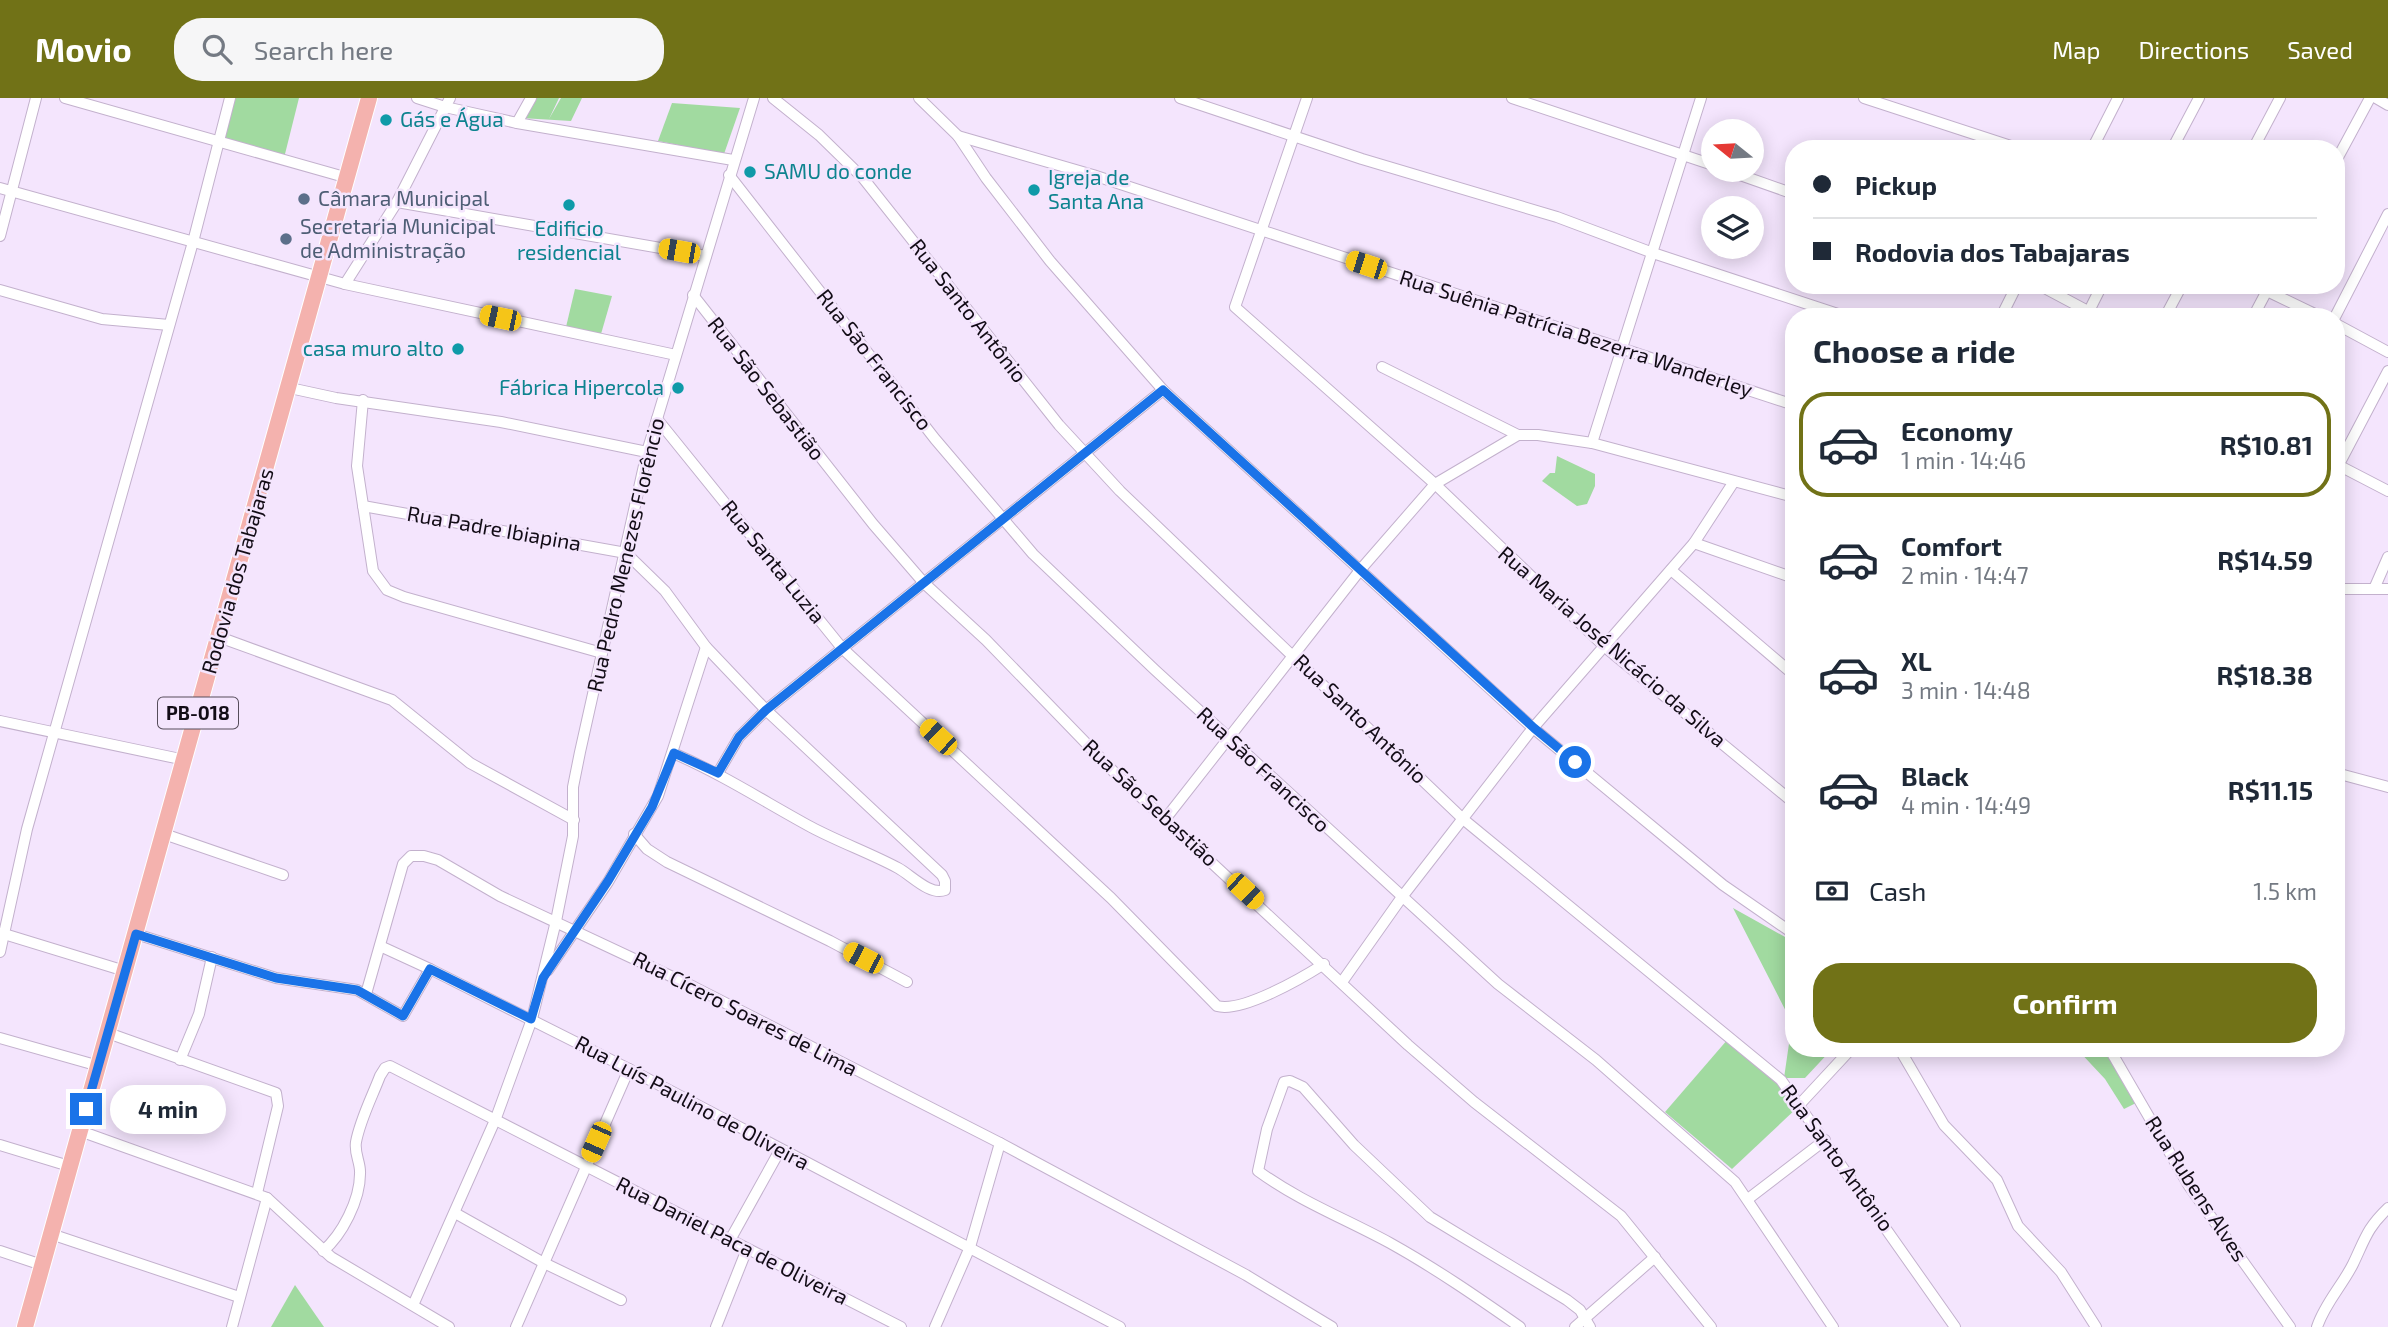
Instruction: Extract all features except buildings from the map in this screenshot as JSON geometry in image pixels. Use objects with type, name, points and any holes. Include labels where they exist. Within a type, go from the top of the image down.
[{"type":"main road","name":"Rodovia dos Tabajaras","points":[[25,1327],[369,98]]},
{"type":"street","points":[[0,236],[5,190],[36,98]]},
{"type":"street","points":[[65,98],[219,144],[348,178]]},
{"type":"street","points":[[0,952],[27,830],[193,242],[230,98]]},
{"type":"street","points":[[417,98],[448,103],[517,122],[733,160]]},
{"type":"street","points":[[517,122],[531,98]]},
{"type":"street","name":"Rua Pedro Menezes Florêncio","points":[[414,1303],[496,1118],[543,978],[574,820],[573,787],[647,452],[692,295],[754,98]]},
{"type":"street","name":"Rua Santo Antônio","points":[[773,98],[819,135],[863,178],[1084,455],[1463,820],[1598,933],[1700,1010],[1781,1080],[1955,1327]]},
{"type":"street","points":[[919,98],[958,136],[986,178],[1050,261],[1163,390],[1534,728],[1679,845],[1723,885],[1785,928]]},
{"type":"street","points":[[1180,98],[1295,137],[1557,217],[1653,253],[1820,308]]},
{"type":"street","points":[[1263,232],[1307,98]]},
{"type":"street","points":[[1513,98],[1701,161]]},
{"type":"street","points":[[1592,443],[1701,98]]},
{"type":"street","points":[[1864,98],[1992,140]]},
{"type":"street","points":[[2097,140],[2118,98]]},
{"type":"street","points":[[2177,140],[2199,98]]},
{"type":"street","points":[[2258,140],[2280,98]]},
{"type":"street","points":[[2345,144],[2370,98]]},
{"type":"street","points":[[2376,98],[2388,105]]},
{"type":"street","points":[[345,284],[397,202],[448,103]]},
{"type":"street","name":"Rua Suênia Patrícia Bezerra Wanderley","points":[[958,136],[1013,150],[1785,402]]},
{"type":"street","name":"Rua São Francisco","points":[[729,175],[1003,521],[1092,611],[1498,984],[1596,1060],[1683,1133],[1735,1182],[1833,1327]]},
{"type":"street","points":[[1760,182],[1785,191]]},
{"type":"street","points":[[5,190],[319,279],[676,355]]},
{"type":"street","points":[[397,202],[706,256]]},
{"type":"street","points":[[2340,308],[2388,214]]},
{"type":"street","name":"Rua Maria José Nicácio da Silva","points":[[1263,232],[1235,307],[1435,484],[1605,647],[1785,796]]},
{"type":"street","points":[[0,290],[102,319],[169,325]]},
{"type":"street","points":[[2055,294],[2079,308]]},
{"type":"street","points":[[2280,294],[2305,308]]},
{"type":"street","name":"Rua São Sebastião","points":[[692,295],[821,460],[924,583],[986,640],[1114,772],[1474,1102],[1613,1209],[1711,1327]]},
{"type":"street","points":[[2345,329],[2388,352]]},
{"type":"street","points":[[1382,367],[1518,435],[1538,435],[1592,443],[1785,495]]},
{"type":"street","points":[[2345,451],[2388,371]]},
{"type":"street","points":[[290,388],[500,422],[647,452]]},
{"type":"street","points":[[718,773],[739,737],[766,710],[1163,390]]},
{"type":"street","points":[[363,400],[357,447],[363,506],[375,577],[387,590],[602,653]]},
{"type":"street","name":"Rua Santa Luzia","points":[[656,419],[842,648],[1111,898],[1217,1006],[1238,1005],[1298,980],[1324,964]]},
{"type":"street","points":[[1166,818],[1293,654],[1435,484],[1518,435]]},
{"type":"street","points":[[2345,470],[2388,491]]},
{"type":"street","points":[[1342,982],[1402,897],[1534,728],[1694,543],[1733,483]]},
{"type":"street","name":"Rua Padre Ibiapina","points":[[363,506],[626,553]]},
{"type":"street","points":[[1694,543],[1785,575]]},
{"type":"street","points":[[626,553],[665,590],[706,647],[766,710],[942,875],[946,887],[938,892],[866,851],[805,824],[718,773],[674,753]]},
{"type":"street","points":[[2374,589],[2388,557]]},
{"type":"street","points":[[1671,570],[1785,667]]},
{"type":"street","points":[[2345,589],[2388,589]]},
{"type":"street","points":[[219,637],[392,700],[470,763],[574,820]]},
{"type":"street","points":[[543,978],[608,881],[658,796],[706,647]]},
{"type":"street","points":[[0,721],[54,735],[185,760]]},
{"type":"street","points":[[2345,775],[2388,787]]},
{"type":"street","points":[[164,834],[283,875]]},
{"type":"street","points":[[634,834],[656,856],[906,982]]},
{"type":"street","name":"Rua Cícero Soares de Lima","points":[[366,994],[404,863],[416,855],[438,860],[487,890],[575,929],[1000,1143],[1332,1327]]},
{"type":"street","points":[[3,934],[125,971]]},
{"type":"street","points":[[136,934],[276,978],[345,988],[366,994],[403,1016],[430,969]]},
{"type":"street","name":"Rua Luís Paulino de Oliveira","points":[[380,946],[629,1069],[1120,1327]]},
{"type":"street","points":[[180,1060],[199,1014],[212,957]]},
{"type":"street","points":[[107,1033],[276,1093],[278,1106],[262,1196],[232,1327]]},
{"type":"street","points":[[0,1038],[99,1066]]},
{"type":"street","points":[[1800,1104],[1844,1057]]},
{"type":"street","points":[[1904,1057],[1944,1125],[1997,1180],[2018,1226],[2061,1272],[2096,1327]]},
{"type":"street","name":"Rua Rubens Alves","points":[[2114,1057],[2189,1186],[2290,1327]]},
{"type":"street","name":"Rua Daniel Paca de Oliveira","points":[[323,1251],[340,1234],[357,1189],[360,1170],[355,1153],[357,1137],[383,1070],[390,1066],[901,1327]]},
{"type":"street","points":[[516,1327],[629,1069]]},
{"type":"street","points":[[1520,1327],[1447,1277],[1390,1243],[1306,1202],[1258,1171],[1267,1129],[1284,1082],[1290,1081],[1303,1087],[1354,1145],[1430,1217],[1567,1300],[1588,1322]]},
{"type":"street","points":[[80,1131],[262,1196],[323,1251],[414,1303],[449,1327]]},
{"type":"street","points":[[1748,1199],[1825,1140]]},
{"type":"street","points":[[935,1327],[970,1247],[1000,1143]]},
{"type":"street","points":[[0,1145],[69,1166]]},
{"type":"street","points":[[730,1240],[780,1150]]},
{"type":"street","points":[[2317,1327],[2326,1307],[2354,1264],[2366,1233],[2388,1208]]},
{"type":"street","points":[[456,1213],[544,1263],[621,1300]]},
{"type":"street","points":[[51,1234],[239,1297]]},
{"type":"street","points":[[716,1327],[747,1249]]},
{"type":"street","points":[[0,1251],[42,1265]]},
{"type":"street","points":[[1575,1327],[1588,1322],[1655,1257]]},
{"type":"green space","points":[[233,98],[299,98],[284,158],[221,142]]},
{"type":"green space","points":[[533,98],[559,98],[549,119],[561,98],[582,98],[571,121],[521,118]]},
{"type":"green space","points":[[672,103],[740,108],[724,154],[658,141]]},
{"type":"green space","points":[[575,289],[612,296],[601,334],[566,327]]},
{"type":"green space","points":[[1557,456],[1595,474],[1595,486],[1587,504],[1577,506],[1542,481],[1550,473],[1555,473]]},
{"type":"green space","points":[[1733,908],[1785,937],[1785,1009]]},
{"type":"green space","points":[[1728,1039],[1778,1082],[1798,1107],[1732,1169],[1665,1112]]},
{"type":"green space","points":[[1787,1057],[1825,1057],[1805,1078],[1784,1078]]},
{"type":"green space","points":[[2084,1057],[2111,1057],[2136,1103],[2124,1109],[2105,1079]]},
{"type":"green space","points":[[295,1285],[324,1327],[271,1327]]},
{"type":"place","name":"Gás e Água","points":[[386,120]]},
{"type":"place","name":"SAMU do conde","points":[[750,172]]},
{"type":"place","name":"Igreja de Santa Ana","points":[[1034,190]]},
{"type":"place","name":"Câmara Municipal","points":[[304,199]]},
{"type":"place","name":"Edificio residencial","points":[[569,205]]},
{"type":"place","name":"Secretaria Municipal de Administração","points":[[286,239]]},
{"type":"place","name":"casa muro alto","points":[[458,349]]},
{"type":"place","name":"Fábrica Hipercola","points":[[678,388]]},
{"type":"route","points":[[86,1109],[136,934],[276,978],[357,990],[400,1016],[408,1012],[430,969],[531,1019],[543,978],[608,881],[652,807],[674,753],[718,773],[726,755],[757,717],[1163,390],[1534,728],[1575,762]]}]
